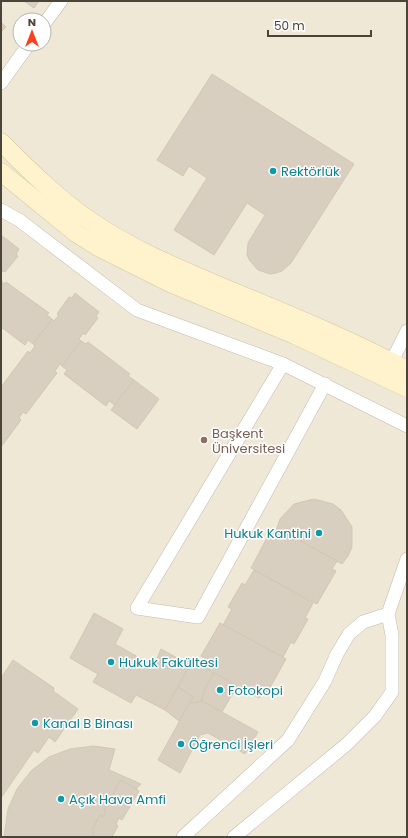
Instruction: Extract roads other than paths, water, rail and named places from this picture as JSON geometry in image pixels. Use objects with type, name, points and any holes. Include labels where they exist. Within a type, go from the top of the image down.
[{"type":"street","points":[[52,12],[60,1]]},
{"type":"street","points":[[1,83],[23,52]]},
{"type":"street","points":[[1,142],[60,199],[89,221],[114,236],[184,271],[335,334],[388,370],[407,388]]},
{"type":"street","points":[[1,172],[76,233],[98,247],[170,283],[295,335],[388,370],[407,370]]},
{"type":"street","points":[[1,210],[19,220],[137,310],[283,364],[407,426]]},
{"type":"street","points":[[388,370],[407,331]]},
{"type":"street","points":[[283,364],[136,608],[198,617],[325,384]]},
{"type":"street","points":[[234,837],[347,744],[375,716],[392,692],[392,635],[388,614],[407,559]]},
{"type":"street","points":[[183,837],[288,740],[325,681],[337,654],[349,634],[363,622],[388,614]]},
{"type":"place","name":"Rektörlük","points":[[273,171]]},
{"type":"place","name":"Başkent Üniversitesi","points":[[204,440]]},
{"type":"place","name":"Hukuk Kantini","points":[[319,533]]},
{"type":"place","name":"Hukuk Fakültesi","points":[[111,662]]},
{"type":"place","name":"Fotokopi","points":[[220,690]]},
{"type":"place","name":"Kanal B Binası","points":[[35,723]]},
{"type":"place","name":"Öğrenci İşleri","points":[[181,744]]},
{"type":"place","name":"Açık Hava Amfi","points":[[61,799]]}]
